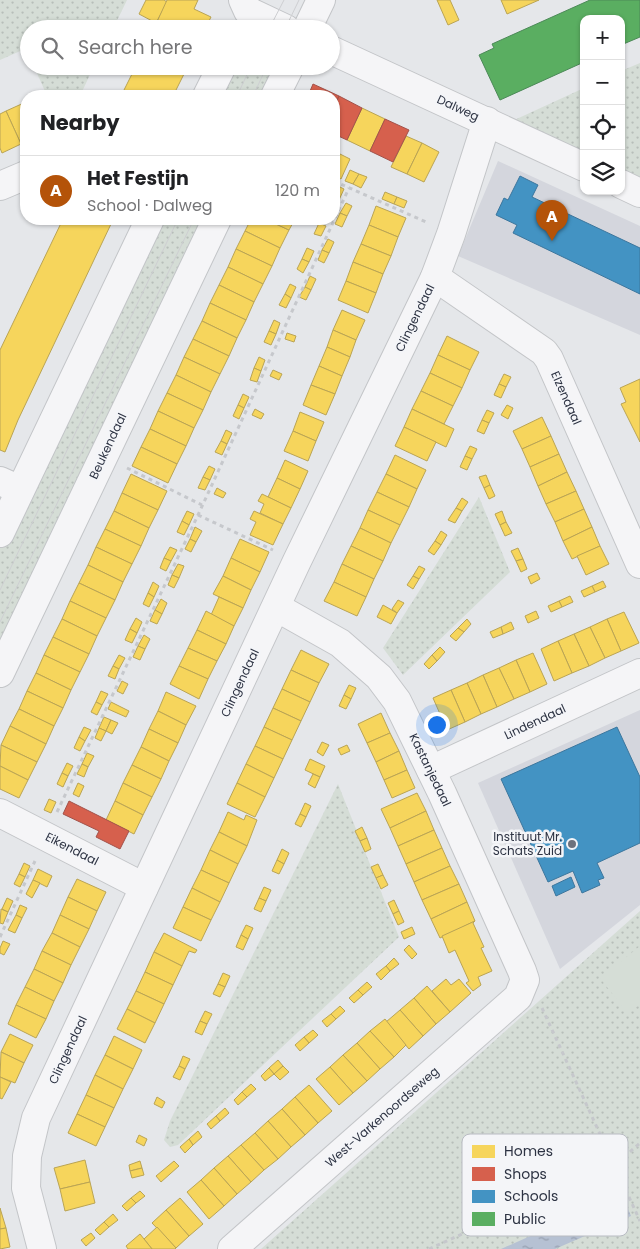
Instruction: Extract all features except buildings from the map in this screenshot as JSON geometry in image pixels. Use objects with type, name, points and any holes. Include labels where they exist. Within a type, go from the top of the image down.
[{"type":"street","points":[[311,20],[321,0]]},
{"type":"street","points":[[246,10],[267,20]]},
{"type":"street","name":"Dalweg","points":[[340,54],[580,164]]},
{"type":"street","points":[[211,90],[218,75]]},
{"type":"street","points":[[279,90],[286,75]]},
{"type":"street","name":"Clingendaal","points":[[42,1249],[26,1188],[27,1156],[36,1118],[297,561],[435,277],[451,234],[487,121]]},
{"type":"street","points":[[0,186],[20,177]]},
{"type":"street","points":[[625,186],[640,193]]},
{"type":"street","points":[[0,533],[10,486],[146,225]]},
{"type":"street","name":"Beukendaal","points":[[0,673],[214,225]]},
{"type":"street","name":"Elzendaal","points":[[435,277],[544,352],[549,359],[640,564]]},
{"type":"street","name":"Kastanjedaal","points":[[276,607],[340,643],[379,677],[398,701],[525,980]]},
{"type":"street","name":"Lindendaal","points":[[431,770],[640,673]]},
{"type":"street","name":"Eikendaal","points":[[0,813],[144,887]]},
{"type":"street","name":"West-Varkenoordseweg","points":[[232,1249],[518,997],[525,980]]},
{"type":"path","points":[[340,184],[451,234]]},
{"type":"path","points":[[340,207],[349,188]]},
{"type":"path","points":[[0,938],[332,225]]},
{"type":"path","points":[[104,456],[202,505]]},
{"type":"path","points":[[198,515],[297,561]]},
{"type":"path","points":[[525,980],[542,1007],[600,1134]]},
{"type":"path","points":[[628,1154],[640,1143]]},
{"type":"path","points":[[628,1194],[640,1221]]},
{"type":"path","points":[[429,1249],[462,1234]]},
{"type":"shaded area","points":[[0,0],[127,0],[117,20],[20,20],[20,51],[0,60]]},
{"type":"shaded area","points":[[640,63],[640,180],[625,174],[625,69]]},
{"type":"shaded area","points":[[38,75],[90,75],[83,90],[44,90]]},
{"type":"shaded area","points":[[226,75],[278,75],[271,90],[219,90]]},
{"type":"shaded area","points":[[580,90],[580,153],[510,122]]},
{"type":"shaded area","points":[[498,161],[640,226],[640,335],[458,256]]},
{"type":"shaded area","points":[[155,225],[207,225],[0,658],[0,548]]},
{"type":"shaded area","points":[[479,497],[510,572],[403,675],[383,648]]},
{"type":"shaded area","name":"Instituut Mr. Schats Zuid","points":[[640,710],[640,905],[560,969],[478,783]]},
{"type":"shaded area","points":[[338,784],[399,937],[178,1145],[170,1147],[164,1140],[170,1121]]},
{"type":"shaded area","points":[[640,911],[640,1249],[261,1249]]},
{"type":"shaded area","points":[[640,946],[640,1004],[628,1014],[600,978]]},
{"type":"water","points":[[530,1236],[585,1236],[555,1249],[501,1249]]},
{"type":"tram line","points":[[274,20],[284,0]]},
{"type":"tram line","points":[[289,20],[299,0]]},
{"type":"tram line","points":[[240,90],[247,75]]},
{"type":"tram line","points":[[256,90],[263,75]]},
{"type":"tram line","points":[[0,590],[175,225]]},
{"type":"tram line","points":[[0,622],[191,225]]},
{"type":"place","name":"Het Festijn","points":[[552,241]]},
{"type":"place","name":"Instituut Mr. Schats Zuid","points":[[572,844]]}]
